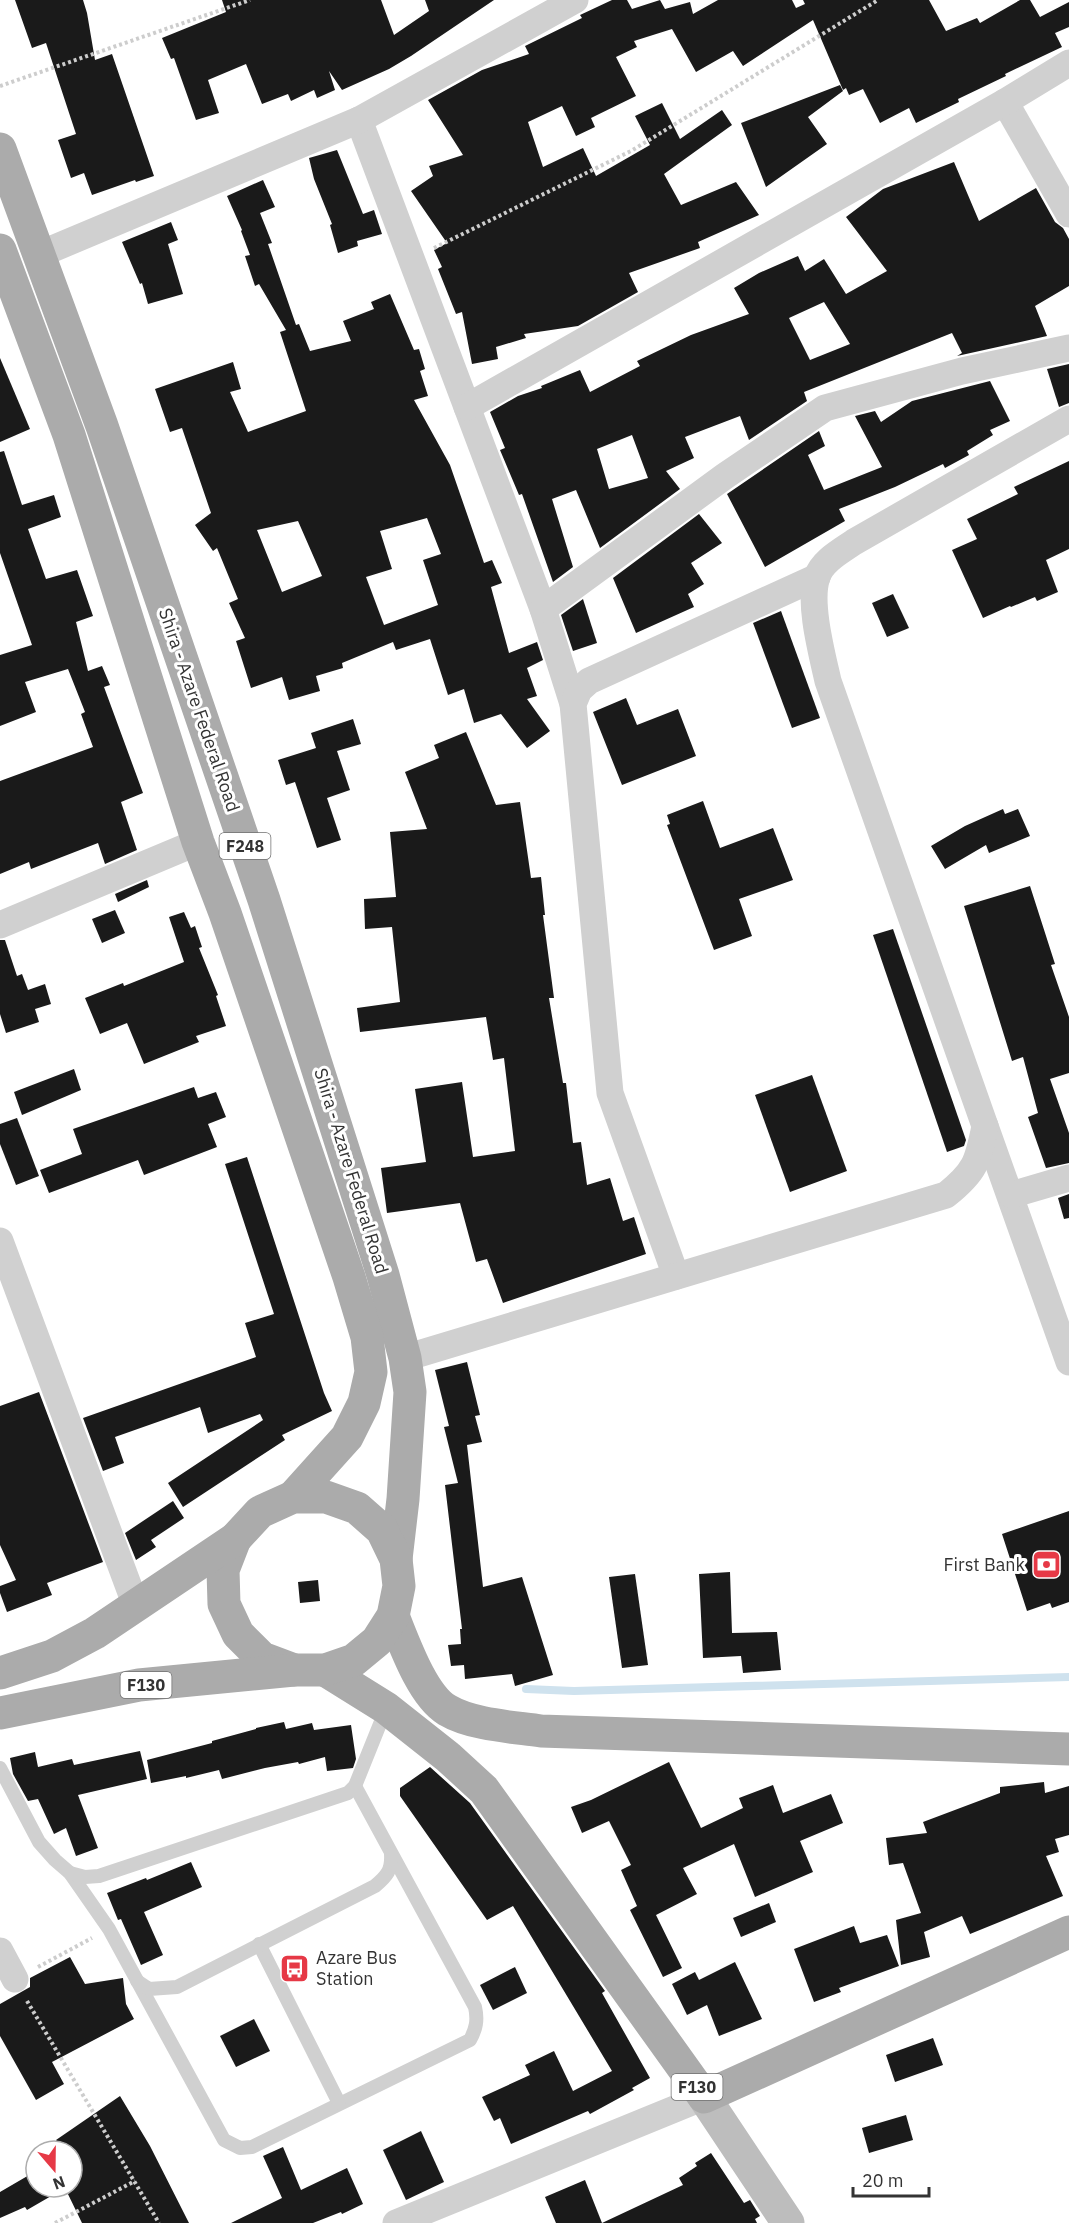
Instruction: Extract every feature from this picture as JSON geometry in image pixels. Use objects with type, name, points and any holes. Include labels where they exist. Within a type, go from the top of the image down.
[{"type":"main road","name":"Shira - Azare Federal Road","points":[[0,149],[102,426],[298,1003],[383,1275],[405,1358],[410,1392],[403,1499],[396,1559]]},
{"type":"main road","name":"Shira - Azare Federal Road","points":[[0,250],[69,435],[198,842],[225,913],[367,1336],[371,1372],[363,1403],[347,1437],[293,1497]]},
{"type":"main road","points":[[262,1022],[298,1003]]},
{"type":"main road","name":"F130","points":[[0,1673],[52,1656],[95,1633],[235,1539],[260,1512],[293,1497],[326,1497],[357,1508],[382,1530],[396,1559],[399,1586],[393,1616],[378,1641],[354,1660],[309,1670],[139,1685],[0,1713]]},
{"type":"main road","name":"F130","points":[[235,1539],[223,1570],[224,1604],[238,1634],[262,1658],[309,1670],[386,1708],[448,1757],[484,1790],[704,2097],[1069,1932]]},
{"type":"main road","points":[[393,1616],[424,1685],[446,1710],[469,1719],[541,1731],[1069,1749]]},
{"type":"street","points":[[38,255],[359,120],[574,0]]},
{"type":"street","points":[[467,407],[1005,102],[1069,63]]},
{"type":"street","points":[[1005,102],[1069,214]]},
{"type":"street","points":[[359,120],[543,609],[573,704],[610,1093],[676,1276]]},
{"type":"street","points":[[543,609],[724,476],[825,408],[962,371],[1069,348]]},
{"type":"street","points":[[1069,419],[854,542],[829,559],[817,577],[814,611],[828,681],[1069,1362]]},
{"type":"street","points":[[573,704],[579,690],[590,681],[817,577]]},
{"type":"street","points":[[0,926],[198,842]]},
{"type":"street","points":[[405,1358],[946,1195],[967,1178],[979,1154],[985,1126]]},
{"type":"street","points":[[1011,1195],[1069,1178]]},
{"type":"street","points":[[0,1241],[136,1606]]},
{"type":"street","points":[[0,1951],[15,1979]]},
{"type":"street","points":[[396,2223],[704,2097],[788,2223]]},
{"type":"lane","points":[[70,1873],[85,1877],[99,1876],[348,1793],[355,1786],[386,1708]]},
{"type":"lane","points":[[0,1768],[39,1842],[70,1873],[109,1929],[224,2140],[240,2148],[252,2147],[470,2040],[476,2030],[478,2018],[475,2007],[355,1786]]},
{"type":"lane","points":[[137,1981],[149,1989],[177,1987],[375,1886],[386,1877],[392,1867],[392,1854]]},
{"type":"lane","points":[[259,1944],[339,2103]]},
{"type":"path","points":[[0,86],[250,0]]},
{"type":"path","points":[[412,259],[631,151],[878,0]]},
{"type":"path","points":[[109,1929],[15,1979],[159,2223]]},
{"type":"path","points":[[55,2223],[135,2181]]},
{"type":"building","points":[[15,0],[83,0],[95,60],[112,54],[154,176],[92,195],[84,173],[71,178],[58,140],[76,134],[46,43],[32,48]]},
{"type":"building","points":[[222,0],[381,0],[394,35],[429,11],[425,0],[494,0],[411,56],[389,69],[342,90],[329,71],[335,90],[317,98],[314,90],[291,101],[288,94],[262,104],[246,64],[208,80],[219,113],[196,120],[174,58],[171,59],[162,38],[226,12]]},
{"type":"building","points":[[612,0],[627,0],[632,9],[660,0],[665,9],[690,2],[693,14],[718,0],[792,0],[796,8],[805,4],[803,0],[929,0],[946,31],[977,18],[980,23],[1020,0],[1030,0],[1040,17],[1069,2],[1069,27],[1055,33],[1062,47],[1005,74],[1006,76],[958,99],[959,102],[916,123],[909,108],[880,123],[863,89],[849,95],[846,88],[843,90],[813,20],[743,66],[733,51],[696,72],[672,29],[634,41],[637,47],[616,57],[636,96],[591,118],[595,127],[576,136],[562,106],[528,122],[543,167],[583,148],[596,176],[650,145],[635,116],[662,103],[680,139],[722,110],[732,125],[664,174],[681,205],[736,182],[759,215],[698,242],[700,248],[629,273],[638,292],[578,326],[524,334],[526,338],[496,347],[498,359],[472,364],[462,312],[456,314],[438,269],[442,267],[434,250],[447,243],[411,191],[433,176],[429,166],[463,155],[428,100],[482,70],[529,54],[525,46],[582,18],[580,15]]},
{"type":"building","points":[[840,85],[843,91],[808,117],[827,144],[766,187],[741,123]]},
{"type":"building","points":[[337,150],[363,214],[374,210],[382,234],[357,241],[358,246],[338,253],[330,225],[332,224],[314,179],[309,158]]},
{"type":"building","points":[[954,162],[979,221],[1036,188],[1055,222],[1063,228],[1069,239],[1069,286],[1035,306],[1047,336],[957,356],[962,353],[952,333],[804,392],[807,401],[749,440],[740,416],[685,437],[694,458],[666,471],[680,489],[600,548],[576,490],[552,499],[573,567],[553,582],[522,494],[519,495],[500,450],[505,448],[490,412],[518,396],[542,388],[541,386],[580,370],[590,392],[640,366],[637,361],[691,335],[749,314],[734,288],[759,273],[798,256],[805,271],[824,259],[846,294],[887,271],[846,217],[883,189]],"holes":[[[824,302],[850,344],[810,360],[789,318]],[[632,435],[648,478],[609,489],[597,449]]]},
{"type":"building","points":[[263,180],[275,207],[260,213],[272,243],[268,244],[296,325],[299,324],[310,351],[351,341],[343,321],[374,309],[371,302],[390,294],[414,350],[419,349],[425,369],[420,371],[428,396],[414,400],[450,465],[484,563],[492,560],[502,583],[491,587],[509,653],[537,642],[543,660],[527,668],[537,696],[527,699],[550,731],[527,748],[501,714],[474,723],[464,689],[448,695],[430,639],[396,650],[393,642],[342,663],[343,668],[316,676],[320,691],[289,700],[282,677],[251,688],[236,641],[245,638],[229,603],[238,599],[217,548],[213,551],[195,525],[211,513],[182,428],[170,432],[155,389],[233,362],[241,389],[230,392],[248,432],[306,411],[280,332],[286,330],[259,284],[255,286],[245,256],[250,255],[227,196]],"holes":[[[427,518],[441,554],[423,560],[438,605],[384,625],[366,577],[392,569],[380,531]],[[298,521],[322,576],[282,592],[257,530]]]},
{"type":"building","points":[[171,222],[178,240],[168,244],[183,294],[148,304],[142,283],[140,284],[122,242]]},
{"type":"building","points":[[0,358],[30,429],[0,442]]},
{"type":"building","points":[[1069,364],[1069,403],[1059,407],[1047,369]]},
{"type":"building","points":[[990,381],[1010,421],[990,430],[993,435],[967,451],[969,455],[945,468],[943,464],[895,487],[839,509],[845,521],[765,567],[727,494],[819,431],[825,446],[808,455],[824,490],[882,467],[855,416],[875,411],[881,422],[912,401]]},
{"type":"building","points":[[4,451],[22,505],[54,495],[61,517],[28,529],[46,579],[77,570],[93,616],[76,622],[88,671],[102,666],[110,685],[104,687],[143,793],[121,802],[137,850],[105,864],[98,843],[31,869],[29,862],[0,874],[0,781],[93,747],[81,714],[85,712],[68,669],[25,682],[36,712],[0,726],[0,655],[32,645],[0,553],[0,452]]},
{"type":"building","points":[[1069,461],[1069,549],[1046,560],[1058,592],[1037,601],[1035,597],[983,618],[952,550],[977,539],[967,519],[1018,494],[1014,487]]},
{"type":"building","points":[[699,514],[722,543],[691,563],[704,584],[688,594],[694,607],[636,633],[613,578]]},
{"type":"building","points":[[893,594],[909,628],[887,637],[872,603]]},
{"type":"building","points":[[583,599],[597,643],[573,651],[561,615]]},
{"type":"building","points":[[781,611],[820,718],[792,728],[753,623]]},
{"type":"building","points":[[626,698],[637,725],[678,709],[696,756],[622,785],[593,712]]},
{"type":"building","points":[[353,719],[361,744],[337,751],[350,790],[327,798],[341,840],[317,848],[295,782],[286,785],[278,760],[316,748],[311,733]]},
{"type":"building","points":[[466,732],[496,805],[520,802],[531,878],[541,877],[545,915],[543,915],[554,998],[549,998],[563,1083],[566,1083],[573,1143],[581,1142],[587,1185],[610,1178],[623,1221],[634,1217],[646,1254],[503,1303],[487,1259],[476,1262],[460,1203],[387,1213],[381,1168],[426,1162],[415,1089],[462,1082],[473,1157],[515,1151],[504,1058],[493,1060],[486,1017],[360,1032],[357,1008],[400,1002],[392,927],[365,929],[364,899],[396,897],[390,832],[427,829],[405,772],[439,758],[434,745]]},
{"type":"building","points":[[703,801],[720,848],[773,828],[793,880],[739,899],[752,936],[714,950],[667,825],[670,824],[667,815]]},
{"type":"building","points":[[1003,809],[1005,814],[1018,809],[1030,836],[989,853],[986,845],[945,869],[931,846],[965,826]]},
{"type":"building","points":[[147,880],[149,887],[118,902],[115,894]]},
{"type":"building","points":[[1030,886],[1055,964],[1051,965],[1069,1017],[1069,1073],[1050,1079],[1069,1133],[1069,1163],[1046,1168],[1028,1117],[1038,1113],[1023,1057],[1012,1061],[964,906]]},
{"type":"building","points":[[115,910],[125,933],[102,943],[92,919]]},
{"type":"building","points":[[184,912],[191,928],[195,926],[202,947],[199,948],[218,995],[216,996],[226,1026],[196,1036],[199,1042],[144,1064],[127,1023],[100,1034],[85,998],[123,983],[124,986],[184,962],[169,917]]},
{"type":"building","points":[[893,929],[966,1140],[964,1146],[947,1152],[873,935]]},
{"type":"building","points":[[0,940],[5,940],[17,976],[22,974],[28,990],[45,984],[51,1004],[35,1009],[39,1022],[6,1033],[0,1014]]},
{"type":"building","points":[[74,1069],[81,1090],[22,1115],[14,1092]]},
{"type":"building","points":[[812,1075],[847,1171],[790,1192],[755,1095]]},
{"type":"building","points":[[194,1087],[198,1098],[216,1092],[226,1117],[208,1124],[217,1147],[144,1175],[138,1160],[49,1193],[40,1170],[82,1154],[73,1129]]},
{"type":"building","points":[[17,1118],[39,1176],[16,1185],[0,1144],[0,1124]]},
{"type":"building","points":[[247,1157],[324,1393],[332,1411],[282,1435],[285,1440],[183,1507],[168,1483],[263,1420],[260,1414],[208,1433],[200,1407],[115,1437],[124,1463],[103,1471],[83,1418],[256,1357],[245,1323],[274,1314],[225,1164]]},
{"type":"building","points":[[1069,1194],[1069,1218],[1064,1219],[1058,1198]]},
{"type":"building","points":[[467,1362],[480,1415],[475,1416],[482,1442],[467,1445],[483,1587],[522,1577],[553,1675],[515,1686],[512,1674],[465,1679],[464,1665],[451,1666],[448,1645],[461,1644],[460,1629],[462,1629],[445,1485],[458,1483],[444,1427],[449,1426],[435,1370]]},
{"type":"building","points":[[39,1392],[103,1562],[47,1583],[52,1595],[7,1612],[0,1593],[0,1586],[16,1580],[0,1545],[0,1406]]},
{"type":"building","points":[[173,1501],[184,1518],[151,1540],[156,1547],[136,1560],[125,1533]]},
{"type":"building","points":[[1069,1511],[1069,1602],[1052,1608],[1050,1603],[1027,1611],[1002,1534]]},
{"type":"building","points":[[730,1572],[732,1633],[777,1632],[781,1670],[743,1673],[741,1656],[703,1658],[699,1574]]},
{"type":"building","points":[[635,1574],[648,1665],[622,1668],[609,1577]]},
{"type":"building","points":[[318,1580],[320,1601],[300,1603],[298,1582]]},
{"type":"building","points":[[284,1722],[286,1729],[312,1723],[314,1730],[351,1725],[356,1759],[353,1768],[327,1771],[325,1757],[222,1779],[219,1770],[151,1783],[147,1760]]},
{"type":"building","points":[[140,1751],[147,1779],[78,1795],[98,1848],[76,1856],[66,1828],[54,1834],[38,1799],[28,1801],[13,1774],[10,1758],[35,1752],[38,1767],[72,1759],[74,1765]]},
{"type":"building","points":[[669,1762],[701,1828],[743,1808],[739,1798],[773,1785],[783,1813],[831,1794],[843,1823],[800,1841],[813,1872],[755,1897],[734,1844],[683,1868],[697,1894],[656,1915],[682,1968],[663,1977],[630,1910],[637,1906],[621,1870],[631,1865],[609,1821],[582,1833],[571,1807],[591,1800]]},
{"type":"building","points":[[430,1767],[470,1803],[605,1991],[602,1993],[650,2078],[632,2088],[634,2090],[590,2114],[588,2111],[511,2144],[500,2118],[494,2121],[482,2097],[530,2075],[525,2065],[554,2051],[573,2091],[612,2071],[513,1906],[487,1920],[400,1796],[400,1788]]},
{"type":"building","points":[[1044,1782],[1045,1793],[1069,1786],[1069,1835],[1055,1839],[1059,1852],[1046,1856],[1063,1896],[970,1934],[962,1916],[924,1932],[930,1957],[901,1965],[896,1920],[921,1913],[903,1863],[889,1865],[886,1838],[927,1833],[923,1822],[1000,1793],[1000,1787]]},
{"type":"building","points":[[191,1862],[202,1887],[144,1912],[163,1955],[141,1965],[107,1893]]},
{"type":"building","points":[[769,1903],[776,1922],[741,1937],[733,1918]]},
{"type":"building","points":[[854,1926],[860,1943],[887,1935],[899,1966],[839,1988],[841,1992],[814,2002],[794,1949]]},
{"type":"building","points":[[70,1957],[85,1984],[123,1978],[126,2004],[134,2019],[52,2062],[64,2084],[36,2100],[0,2036],[0,2004],[30,1987],[30,1978]]},
{"type":"building","points":[[735,1962],[762,2019],[719,2036],[707,2005],[687,2015],[672,1984],[695,1972],[699,1980]]},
{"type":"building","points":[[515,1967],[527,1993],[493,2010],[480,1985]]},
{"type":"building","points":[[254,2019],[270,2051],[236,2067],[220,2036]]},
{"type":"building","points":[[933,2038],[943,2065],[895,2082],[886,2055]]},
{"type":"building","points":[[120,2096],[150,2146],[189,2223],[82,2223],[70,2199],[84,2199],[84,2139],[57,2139]]},
{"type":"building","points":[[906,2115],[913,2140],[869,2153],[862,2128]]},
{"type":"building","points":[[421,2131],[444,2182],[406,2200],[383,2150]]},
{"type":"building","points":[[283,2147],[301,2190],[347,2168],[363,2204],[342,2214],[341,2212],[313,2223],[231,2223],[282,2198],[263,2156]]},
{"type":"building","points":[[711,2153],[744,2203],[750,2200],[760,2216],[755,2219],[757,2223],[602,2223],[683,2185],[679,2178],[697,2166],[695,2163]]},
{"type":"building","points":[[24,2178],[24,2199],[46,2199],[27,2210],[25,2207],[0,2218],[0,2192]]},
{"type":"building","points":[[585,2180],[602,2223],[556,2223],[545,2197]]},
{"type":"waterway","points":[[526,1689],[574,1691],[1069,1677]]},
{"type":"place","name":"First Bank","points":[[1046,1565]]},
{"type":"place","name":"Azare Bus Station","points":[[295,1968]]}]
